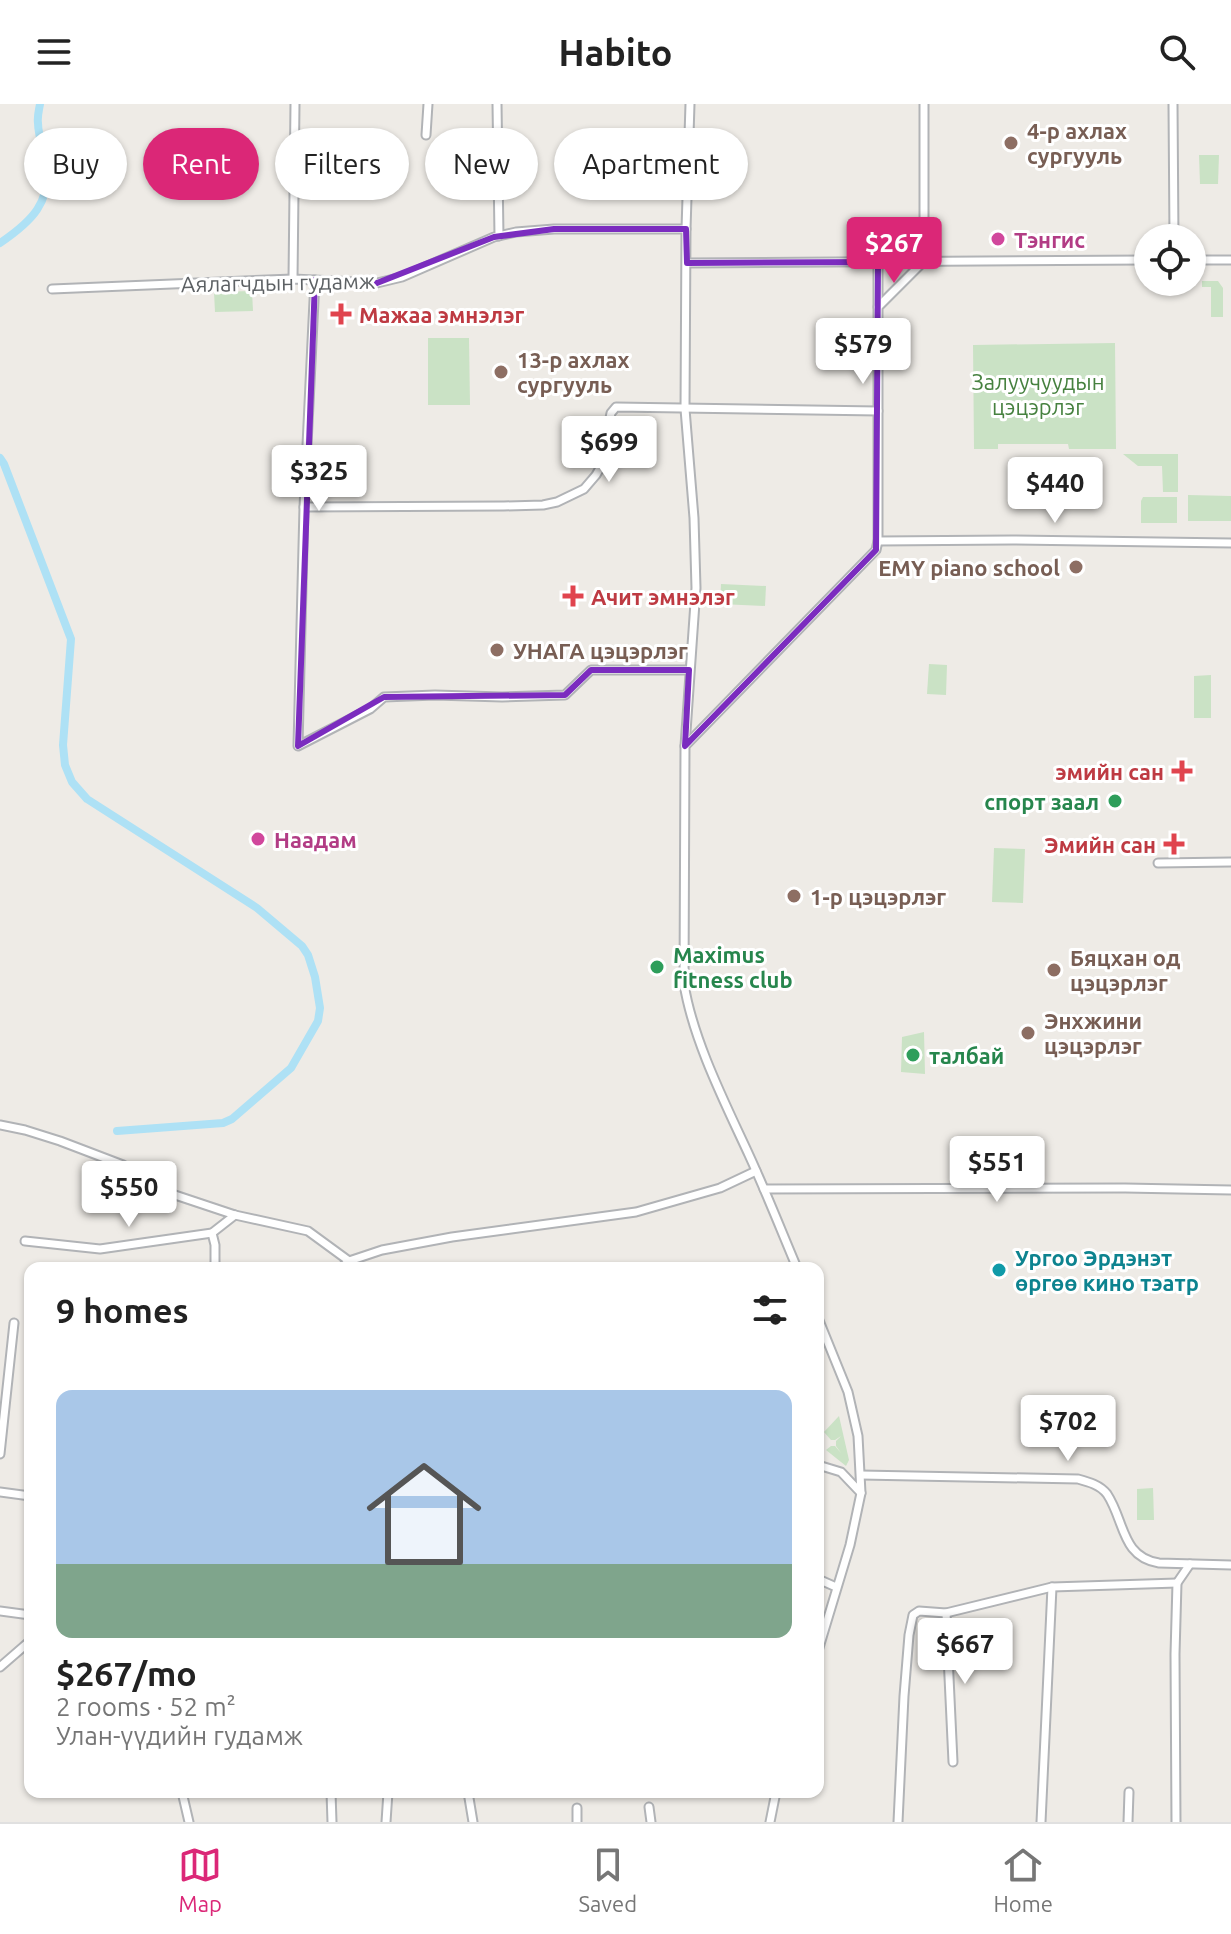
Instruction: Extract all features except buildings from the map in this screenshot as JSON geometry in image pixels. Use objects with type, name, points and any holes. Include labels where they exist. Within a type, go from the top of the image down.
[{"type":"street","points":[[293,279],[295,104]]},
{"type":"street","points":[[426,128],[428,104]]},
{"type":"street","points":[[497,104],[499,236]]},
{"type":"street","points":[[690,104],[685,409],[696,574],[685,746],[684,984],[688,1012],[794,1262]]},
{"type":"street","points":[[878,307],[924,261],[924,104]]},
{"type":"street","points":[[1173,104],[1174,224]]},
{"type":"street","name":"Аялагчдын гудамж","points":[[52,289],[293,279],[377,283],[402,277],[499,236],[516,232],[686,229]]},
{"type":"street","points":[[687,263],[1134,260]]},
{"type":"street","points":[[1206,260],[1231,260]]},
{"type":"street","points":[[685,746],[876,550],[878,262]]},
{"type":"street","points":[[315,280],[304,507],[298,746],[370,709],[384,697],[565,695],[591,670],[689,670]]},
{"type":"street","points":[[304,507],[504,506],[557,502],[579,493],[593,480],[600,468],[611,413],[616,407],[878,411]]},
{"type":"street","points":[[878,541],[1231,543]]},
{"type":"street","points":[[1158,863],[1231,862]]},
{"type":"street","points":[[0,1125],[48,1137],[123,1165],[175,1195],[235,1215],[308,1231],[349,1261],[382,1250],[452,1237],[636,1212],[720,1188],[756,1171]]},
{"type":"street","points":[[764,1189],[1231,1190]]},
{"type":"street","points":[[25,1241],[100,1249],[212,1233],[235,1215]]},
{"type":"street","points":[[212,1233],[215,1262]]},
{"type":"street","points":[[0,1454],[14,1323]]},
{"type":"street","points":[[824,1333],[848,1392],[858,1436],[861,1475],[861,1493],[850,1545],[824,1630]]},
{"type":"street","points":[[824,1467],[841,1472],[861,1493]]},
{"type":"street","points":[[861,1475],[1078,1479],[1106,1492],[1129,1544],[1138,1556],[1159,1563],[1231,1565]]},
{"type":"street","points":[[0,1492],[24,1495]]},
{"type":"street","points":[[1176,1822],[1177,1583],[1190,1564]]},
{"type":"street","points":[[824,1582],[836,1587]]},
{"type":"street","points":[[898,1822],[904,1696],[913,1615],[919,1611],[946,1613],[1052,1587],[1177,1583]]},
{"type":"street","points":[[1041,1822],[1052,1587]]},
{"type":"street","points":[[0,1611],[24,1614]]},
{"type":"street","points":[[946,1613],[953,1762]]},
{"type":"street","points":[[0,1667],[24,1646]]},
{"type":"street","points":[[1128,1822],[1129,1792]]},
{"type":"street","points":[[183,1798],[189,1822]]},
{"type":"street","points":[[331,1798],[332,1822]]},
{"type":"street","points":[[386,1822],[388,1798]]},
{"type":"street","points":[[469,1798],[473,1822]]},
{"type":"street","points":[[770,1822],[775,1798]]},
{"type":"street","points":[[649,1807],[651,1822]]},
{"type":"street","points":[[577,1808],[577,1822]]},
{"type":"highlighted area","points":[[554,229],[686,229],[687,263],[878,262],[876,550],[685,746],[689,670],[591,670],[565,695],[384,697],[298,746],[315,280],[377,283],[494,237]]},
{"type":"green space","points":[[1199,155],[1219,155],[1218,184],[1200,184]]},
{"type":"green space","points":[[1206,281],[1218,281],[1223,288],[1223,317],[1211,317],[1211,287],[1206,287]]},
{"type":"green space","points":[[252,291],[253,311],[215,312],[214,292]]},
{"type":"green space","points":[[428,338],[469,338],[470,405],[428,405]]},
{"type":"green space","name":"Залуучуудын цэцэрлэг","points":[[1115,343],[1116,449],[1069,449],[1068,444],[998,444],[998,449],[974,449],[973,345]]},
{"type":"green space","points":[[1123,454],[1178,454],[1178,492],[1163,492],[1162,466],[1138,466]]},
{"type":"green space","points":[[1188,495],[1231,496],[1231,521],[1188,521]]},
{"type":"green space","points":[[1143,497],[1177,497],[1177,523],[1141,523]]},
{"type":"green space","points":[[721,584],[766,586],[765,606],[720,604]]},
{"type":"green space","points":[[929,664],[947,665],[946,695],[927,694]]},
{"type":"green space","points":[[1211,675],[1211,718],[1194,718],[1194,676]]},
{"type":"green space","points":[[994,848],[1025,849],[1023,903],[992,902]]},
{"type":"green space","name":"талбай","points":[[924,1032],[925,1074],[901,1072],[902,1037]]},
{"type":"green space","points":[[839,1416],[849,1460],[846,1466],[826,1450],[835,1446],[841,1453],[836,1441],[841,1436],[831,1440],[824,1432]]},
{"type":"green space","points":[[1153,1488],[1154,1520],[1137,1520],[1137,1489]]},
{"type":"waterway","points":[[0,243],[30,219],[43,199],[47,175],[38,128],[40,104]]},
{"type":"waterway","points":[[0,458],[71,639],[63,745],[65,765],[72,782],[87,799],[257,908],[302,946],[315,977],[320,1008],[318,1021],[291,1068],[232,1119],[223,1123],[117,1131]]},
{"type":"place","name":"4-р ахлах сургууль","points":[[1011,143]]},
{"type":"place","name":"Тэнгис","points":[[998,239]]},
{"type":"place","name":"Maжаа эмнэлэг","points":[[341,314]]},
{"type":"place","name":"13-р ахлах сургууль","points":[[501,372]]},
{"type":"place","name":"EMY piano school","points":[[1076,567]]},
{"type":"place","name":"Ачит эмнэлэг","points":[[573,596]]},
{"type":"place","name":"УНАГА цэцэрлэг","points":[[497,650]]},
{"type":"place","name":"эмийн сан","points":[[1182,771]]},
{"type":"place","name":"спорт заал","points":[[1115,801]]},
{"type":"place","name":"Наадам","points":[[258,839]]},
{"type":"place","name":"Эмийн сан","points":[[1174,844]]},
{"type":"place","name":"1-р цэцэрлэг","points":[[794,896]]},
{"type":"place","name":"Maximus fitness club","points":[[657,967]]},
{"type":"place","name":"Бяцхан од цэцэрлэг","points":[[1054,970]]},
{"type":"place","name":"Энхжини цэцэрлэг","points":[[1028,1033]]},
{"type":"place","name":"талбай","points":[[913,1055]]},
{"type":"place","name":"Ургоо Эрдэнэт өргөө кино тэатр","points":[[999,1270]]}]
